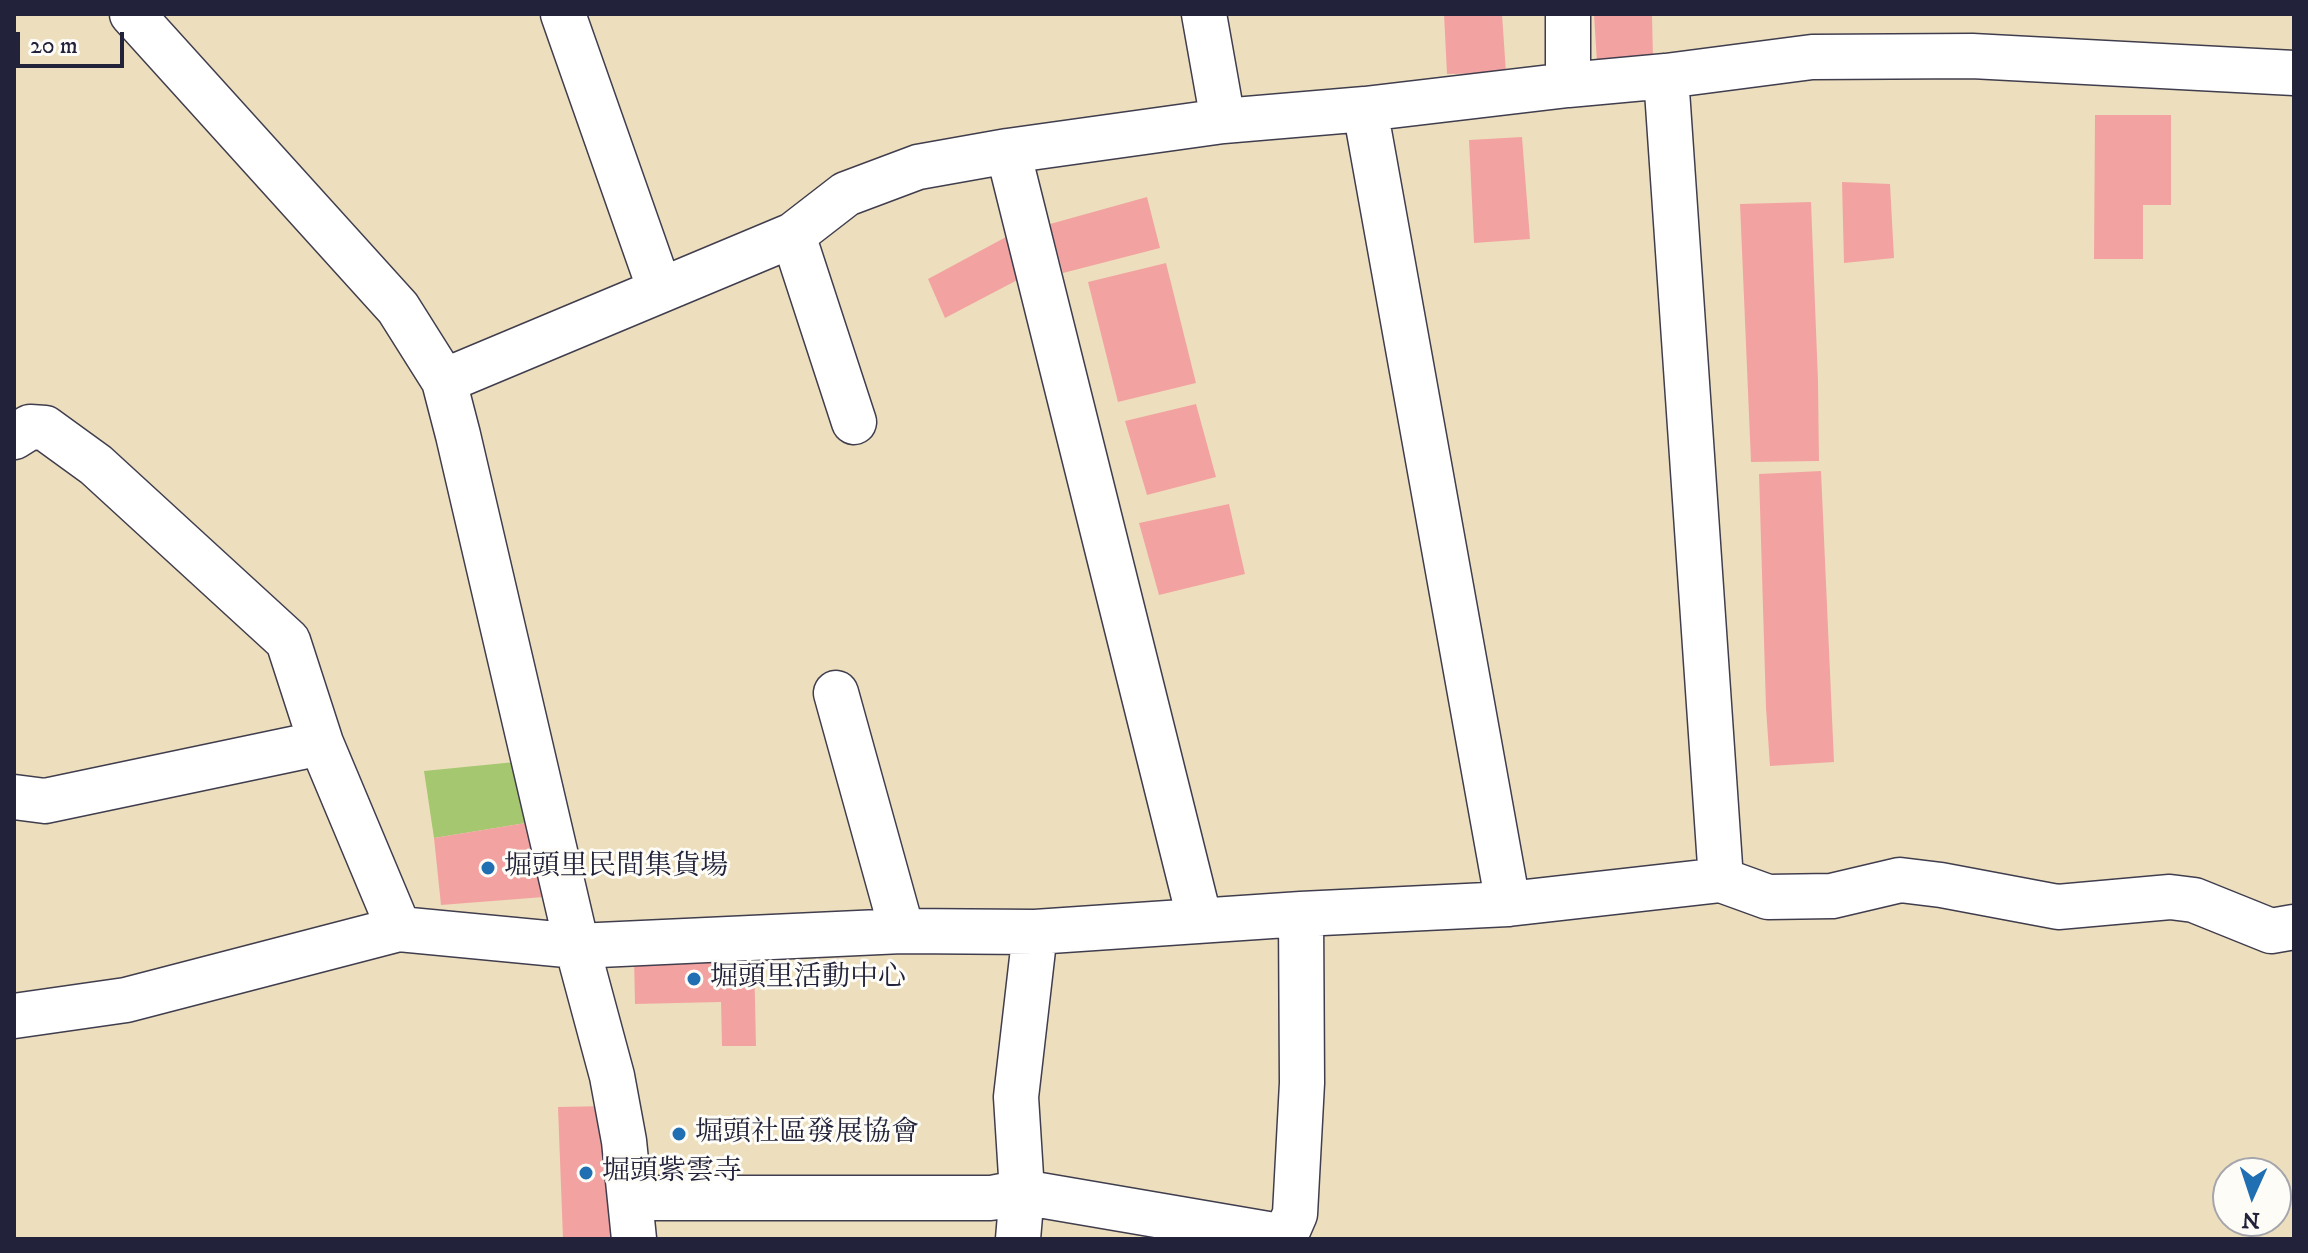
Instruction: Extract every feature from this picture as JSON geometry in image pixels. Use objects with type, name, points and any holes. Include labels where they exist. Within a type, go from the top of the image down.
[{"type":"street","points":[[132,14],[398,308],[444,381],[577,946],[612,1076],[624,1141],[632,1219],[991,1198],[1022,1192],[1286,1238],[1295,1214],[1302,1083],[1301,914]]},
{"type":"street","points":[[563,14],[660,290]]},
{"type":"street","points":[[1204,14],[1223,121]]},
{"type":"street","points":[[1568,14],[1568,85]]},
{"type":"street","points":[[444,381],[793,235],[846,194],[918,167],[1008,151],[1223,121],[1365,109],[1812,57],[1972,56],[2294,73]]},
{"type":"street","points":[[1666,76],[1721,880]]},
{"type":"street","points":[[1365,109],[1508,904]]},
{"type":"street","points":[[1008,151],[1200,921]]},
{"type":"street","points":[[793,235],[854,422]]},
{"type":"street","points":[[14,437],[30,427],[45,428],[96,465],[288,641],[321,743],[399,929]]},
{"type":"street","points":[[836,693],[902,931]]},
{"type":"street","points":[[14,797],[45,801],[321,743]]},
{"type":"street","points":[[14,1016],[126,1000],[399,929],[577,946],[902,931],[1035,932],[1508,904],[1721,880],[1768,897],[1832,896],[1900,880],[2058,907],[2170,897],[2194,900],[2271,931],[2294,927]]},
{"type":"street","points":[[1018,1239],[1022,1192],[1016,1097],[1035,932]]},
{"type":"green space","points":[[515,762],[532,822],[434,838],[424,771]]},
{"type":"building","points":[[1444,14],[1502,14],[1506,73],[1447,74]]},
{"type":"building","points":[[1594,14],[1652,14],[1653,59],[1597,63]]},
{"type":"building","points":[[2095,115],[2171,115],[2171,205],[2143,205],[2143,259],[2094,259]]},
{"type":"building","points":[[1522,137],[1530,239],[1474,243],[1469,140]]},
{"type":"building","points":[[1842,182],[1890,184],[1894,258],[1844,263]]},
{"type":"building","points":[[1147,197],[1160,248],[1063,273],[1050,224]]},
{"type":"building","points":[[1811,202],[1819,461],[1751,462],[1740,204]]},
{"type":"building","points":[[1006,237],[1027,275],[945,318],[928,279]]},
{"type":"building","points":[[1166,263],[1196,383],[1118,402],[1088,282]]},
{"type":"building","points":[[1196,404],[1216,477],[1147,495],[1125,421]]},
{"type":"building","points":[[1821,471],[1834,762],[1770,766],[1759,474]]},
{"type":"building","points":[[1229,504],[1245,574],[1159,595],[1139,523]]},
{"type":"building","name":"堀頭里民間集貨場","points":[[532,822],[544,897],[441,905],[434,838]]},
{"type":"building","name":"堀頭里活動中心","points":[[754,955],[756,1046],[722,1046],[721,1002],[635,1004],[634,957]]},
{"type":"building","name":"堀頭紫雲寺","points":[[609,1106],[614,1239],[563,1239],[558,1107]]},
{"type":"place","name":"堀頭里民間集貨場","points":[[488,868]]},
{"type":"place","name":"堀頭里活動中心","points":[[694,979]]},
{"type":"place","name":"堀頭社區發展協會","points":[[679,1134]]},
{"type":"place","name":"堀頭紫雲寺","points":[[586,1173]]}]
